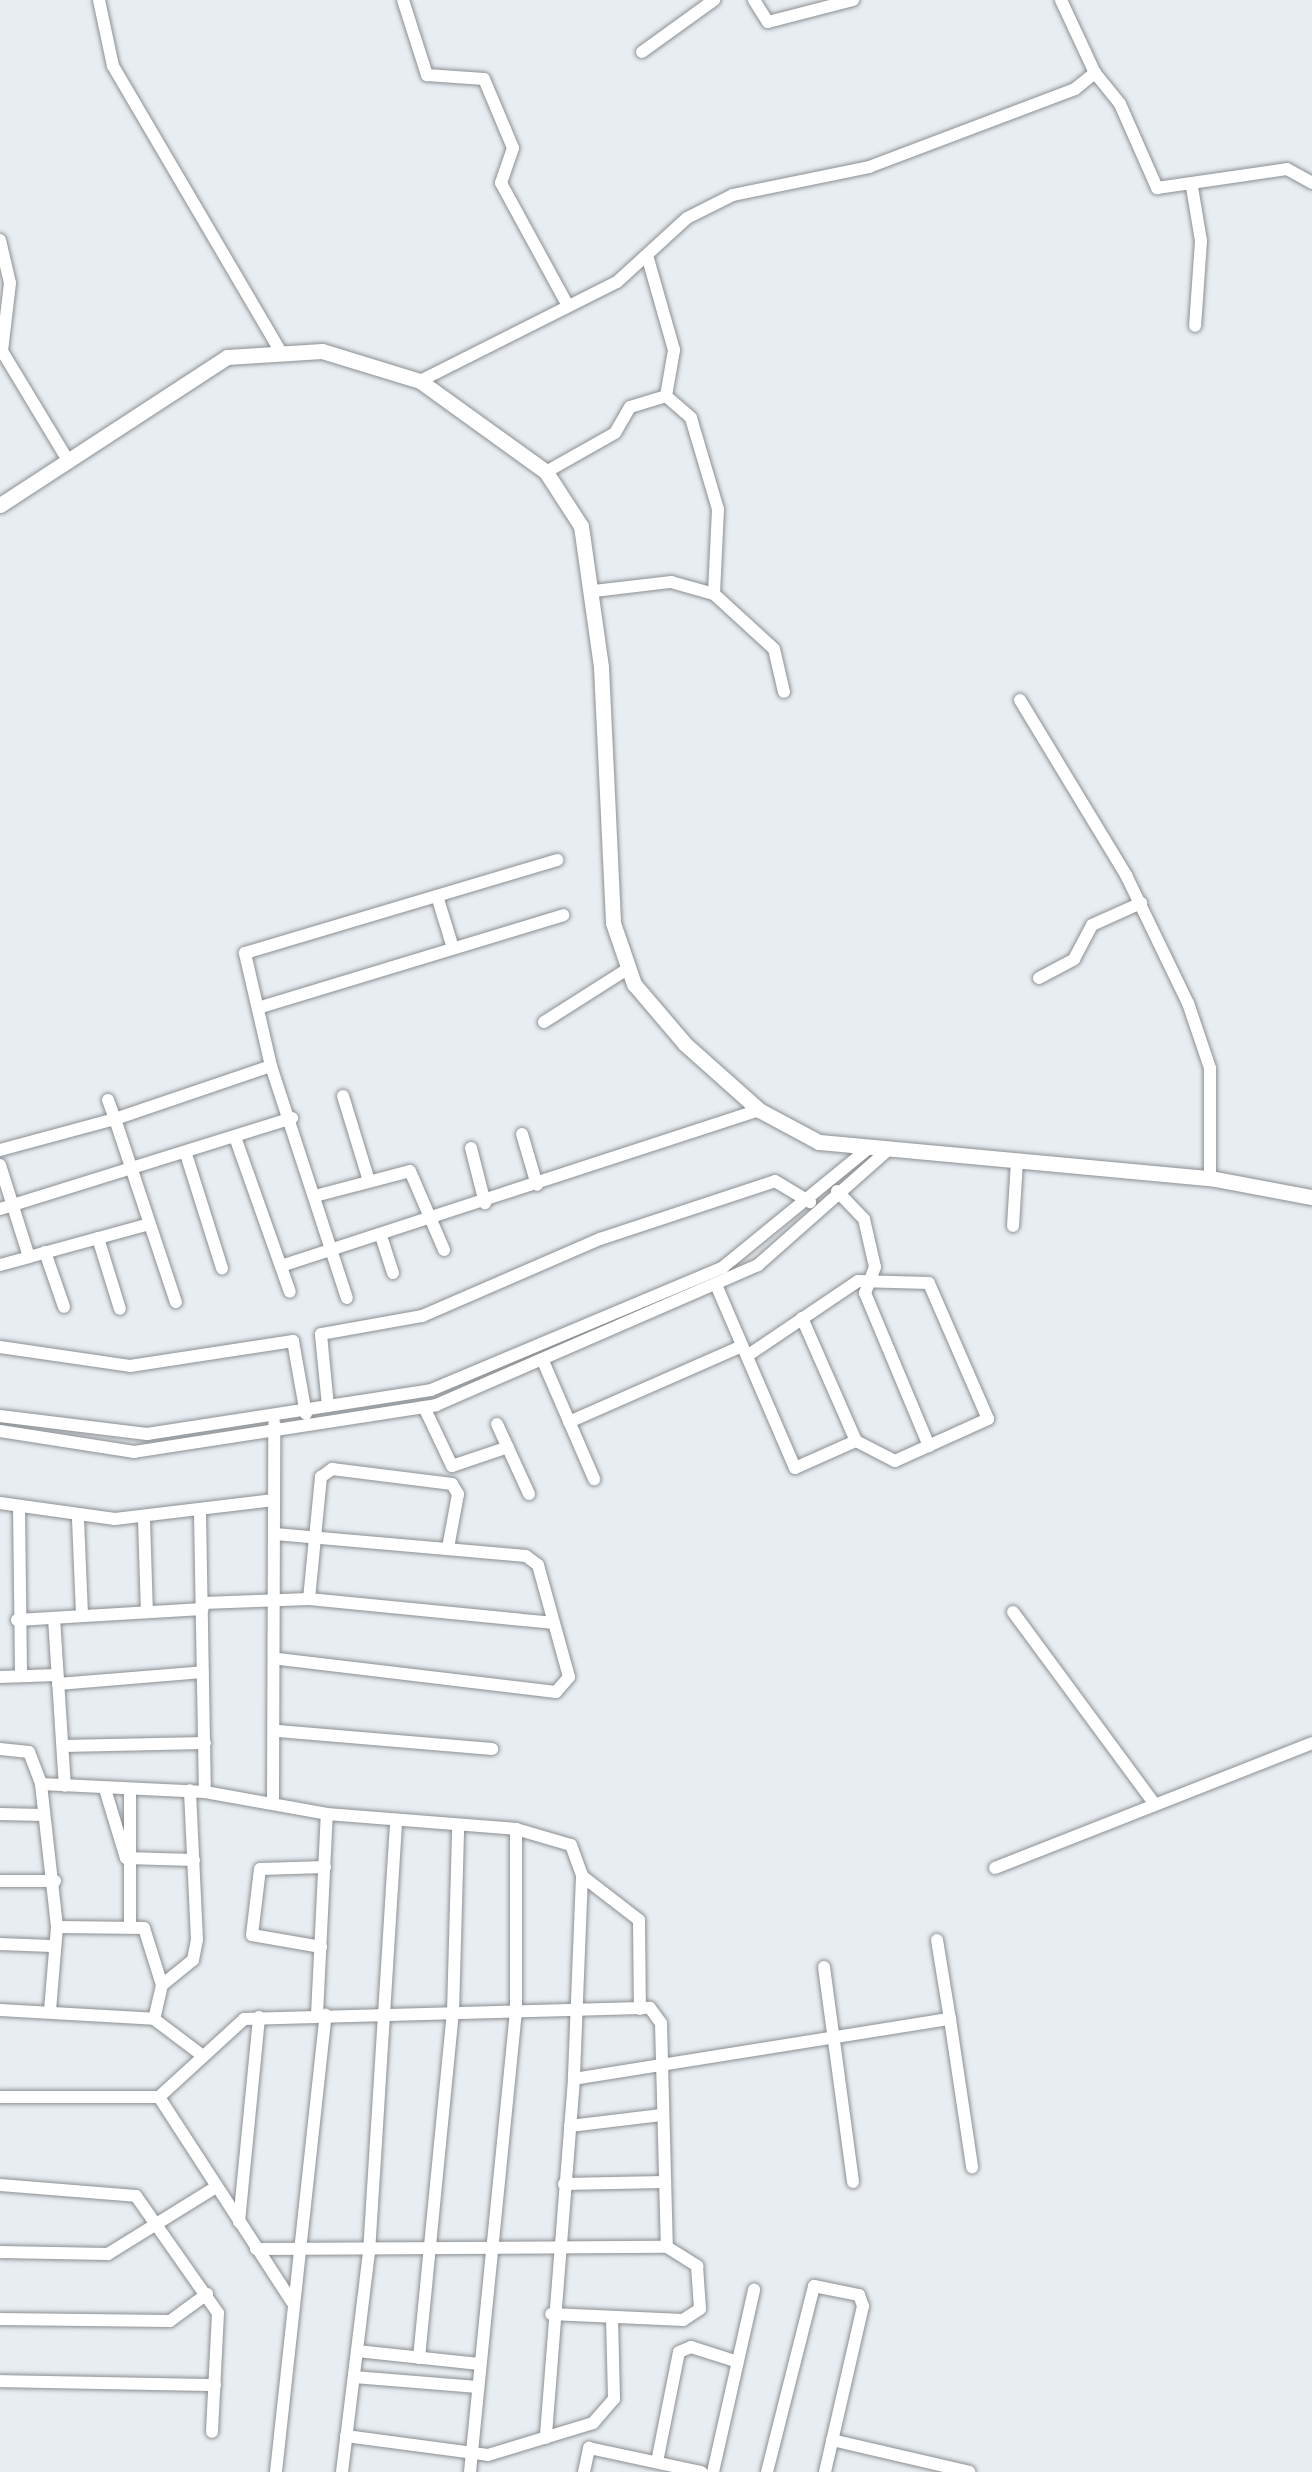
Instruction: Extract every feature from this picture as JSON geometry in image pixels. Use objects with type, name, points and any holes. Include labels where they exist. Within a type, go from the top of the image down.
[{"type":"street","points":[[99,0],[112,66],[278,349]]},
{"type":"street","points":[[403,0],[427,75],[484,79],[513,148],[501,183],[568,306]]},
{"type":"street","points":[[642,52],[714,0]]},
{"type":"street","points":[[754,0],[768,22],[854,0]]},
{"type":"street","points":[[1060,0],[1095,73],[1120,104],[1150,183],[1192,186],[1287,169],[1312,184]]},
{"type":"street","points":[[420,382],[568,306],[648,259],[688,218],[733,194],[869,167],[1014,115],[1095,73]]},
{"type":"street","points":[[1192,186],[1201,240],[1195,326]]},
{"type":"street","points":[[0,240],[10,283],[2,351],[66,458]]},
{"type":"street","points":[[648,259],[674,350],[666,396]]},
{"type":"street","points":[[1,503],[207,366],[278,349],[373,362],[420,382],[546,472],[581,526],[594,591],[609,900],[620,976],[754,1114],[805,1138],[887,1151],[1017,1165],[1210,1178],[1312,1197]]},
{"type":"street","points":[[546,472],[615,433],[630,407],[666,396]]},
{"type":"street","points":[[666,396],[691,418],[718,509],[714,594]]},
{"type":"street","points":[[594,591],[671,582],[714,594],[774,649],[784,692]]},
{"type":"street","points":[[1020,700],[1141,903],[1210,1068],[1210,1178]]},
{"type":"street","points":[[347,1298],[292,1118],[271,1066],[261,1007],[245,953],[557,860]]},
{"type":"street","points":[[437,896],[453,948]]},
{"type":"street","points":[[1039,978],[1074,959],[1092,925],[1141,903]]},
{"type":"street","points":[[261,1007],[563,914]]},
{"type":"street","points":[[544,1022],[620,976]]},
{"type":"street","points":[[0,1150],[115,1119],[271,1066]]},
{"type":"street","points":[[343,1096],[369,1181]]},
{"type":"street","points":[[108,1100],[176,1302]]},
{"type":"street","points":[[281,1266],[728,1126],[754,1114]]},
{"type":"street","points":[[6,1208],[135,1172],[292,1118]]},
{"type":"street","points":[[522,1134],[537,1185]]},
{"type":"street","points":[[235,1137],[290,1292]]},
{"type":"street","points":[[471,1148],[485,1203]]},
{"type":"street","points":[[0,1416],[123,1435],[328,1406],[458,1380],[723,1268],[810,1202],[869,1148]]},
{"type":"street","points":[[0,1431],[134,1452],[275,1426],[424,1407],[717,1286],[785,1246],[887,1151]]},
{"type":"street","points":[[186,1154],[222,1268]]},
{"type":"street","points":[[0,1165],[6,1208],[29,1256]]},
{"type":"street","points":[[1013,1226],[1017,1165]]},
{"type":"street","points":[[315,1196],[410,1171],[434,1219],[444,1250]]},
{"type":"street","points":[[328,1406],[321,1334],[422,1316],[600,1239],[775,1181],[810,1202]]},
{"type":"street","points":[[831,1183],[864,1219],[875,1267],[864,1293],[929,1446]]},
{"type":"street","points":[[0,1265],[150,1224]]},
{"type":"street","points":[[381,1236],[393,1273]]},
{"type":"street","points":[[98,1238],[120,1309]]},
{"type":"street","points":[[46,1252],[64,1307]]},
{"type":"street","points":[[569,1422],[745,1351],[802,1318],[868,1282],[929,1282],[988,1419],[895,1461],[856,1442],[802,1318]]},
{"type":"street","points":[[717,1286],[794,1468],[856,1442]]},
{"type":"street","points":[[0,1346],[130,1366],[294,1341],[307,1424]]},
{"type":"street","points":[[543,1361],[594,1480]]},
{"type":"street","points":[[424,1407],[452,1466],[508,1447]]},
{"type":"street","points":[[272,1412],[278,1659],[273,1800]]},
{"type":"street","points":[[497,1424],[528,1494]]},
{"type":"street","points":[[309,1599],[321,1477],[332,1469],[452,1484],[458,1494],[448,1548]]},
{"type":"street","points":[[0,1503],[78,1519],[144,1519],[274,1500]]},
{"type":"street","points":[[19,1508],[20,1676]]},
{"type":"street","points":[[162,1985],[193,1960],[194,1860],[205,1742],[200,1512]]},
{"type":"street","points":[[78,1519],[82,1616]]},
{"type":"street","points":[[144,1519],[147,1612]]},
{"type":"street","points":[[275,1534],[448,1548],[533,1560],[569,1678],[556,1692],[278,1659]]},
{"type":"street","points":[[18,1620],[309,1599],[552,1623]]},
{"type":"street","points":[[1013,1612],[1153,1802]]},
{"type":"street","points":[[54,1618],[65,1786]]},
{"type":"street","points":[[0,1677],[58,1680],[203,1672]]},
{"type":"street","points":[[278,1731],[492,1749]]},
{"type":"street","points":[[63,1746],[205,1742]]},
{"type":"street","points":[[994,1868],[1153,1802],[1312,1743]]},
{"type":"street","points":[[0,1749],[29,1752],[40,1784],[57,1927],[52,1946],[50,2011]]},
{"type":"street","points":[[40,1784],[198,1791],[273,1800],[327,1814],[458,1828],[516,1829],[565,1840],[582,1876],[639,1920],[640,2009]]},
{"type":"street","points":[[106,1789],[126,1858]]},
{"type":"street","points":[[130,1790],[126,1858],[130,1923]]},
{"type":"street","points":[[0,1814],[43,1814]]},
{"type":"street","points":[[276,2472],[322,2015],[327,1814]]},
{"type":"street","points":[[342,2472],[369,2253],[380,2014],[396,1820]]},
{"type":"street","points":[[418,2358],[453,2012],[458,1828]]},
{"type":"street","points":[[470,2472],[516,2015],[516,1829]]},
{"type":"street","points":[[126,1858],[194,1860]]},
{"type":"street","points":[[321,1947],[252,1935],[260,1868],[324,1868]]},
{"type":"street","points":[[546,2438],[551,2314],[574,2079],[582,1876]]},
{"type":"street","points":[[0,1881],[54,1882]]},
{"type":"street","points":[[57,1927],[130,1923],[148,1935],[162,1985],[154,2019]]},
{"type":"street","points":[[937,1940],[972,2167]]},
{"type":"street","points":[[0,1944],[52,1946]]},
{"type":"street","points":[[824,1967],[853,2182]]},
{"type":"street","points":[[0,2097],[159,2098],[199,2054],[258,2017],[453,2012],[516,2015],[640,2009],[659,2015],[656,2068],[668,2247]]},
{"type":"street","points":[[0,2010],[154,2019],[199,2054]]},
{"type":"street","points":[[238,2222],[258,2017]]},
{"type":"street","points":[[574,2079],[950,2019]]},
{"type":"street","points":[[159,2098],[292,2302]]},
{"type":"street","points":[[570,2126],[661,2115]]},
{"type":"street","points":[[564,2184],[663,2182]]},
{"type":"street","points":[[0,2194],[0,2185],[130,2190],[207,2294],[219,2321],[212,2432]]},
{"type":"street","points":[[0,2252],[108,2254],[216,2187]]},
{"type":"street","points":[[256,2250],[429,2254],[494,2248],[560,2251],[668,2247],[700,2272],[699,2313],[612,2318],[551,2314]]},
{"type":"street","points":[[768,2472],[814,2286],[855,2294],[863,2306],[824,2472]]},
{"type":"street","points":[[713,2472],[754,2290]]},
{"type":"street","points":[[0,2319],[170,2321],[207,2294]]},
{"type":"street","points":[[346,2436],[472,2454],[546,2438],[610,2408],[612,2318]]},
{"type":"street","points":[[657,2462],[679,2352],[691,2347],[738,2362]]},
{"type":"street","points":[[357,2350],[480,2364]]},
{"type":"street","points":[[354,2378],[478,2387]]},
{"type":"street","points":[[0,2381],[215,2385]]},
{"type":"street","points":[[832,2440],[969,2472]]},
{"type":"street","points":[[584,2472],[589,2448],[701,2472]]}]
